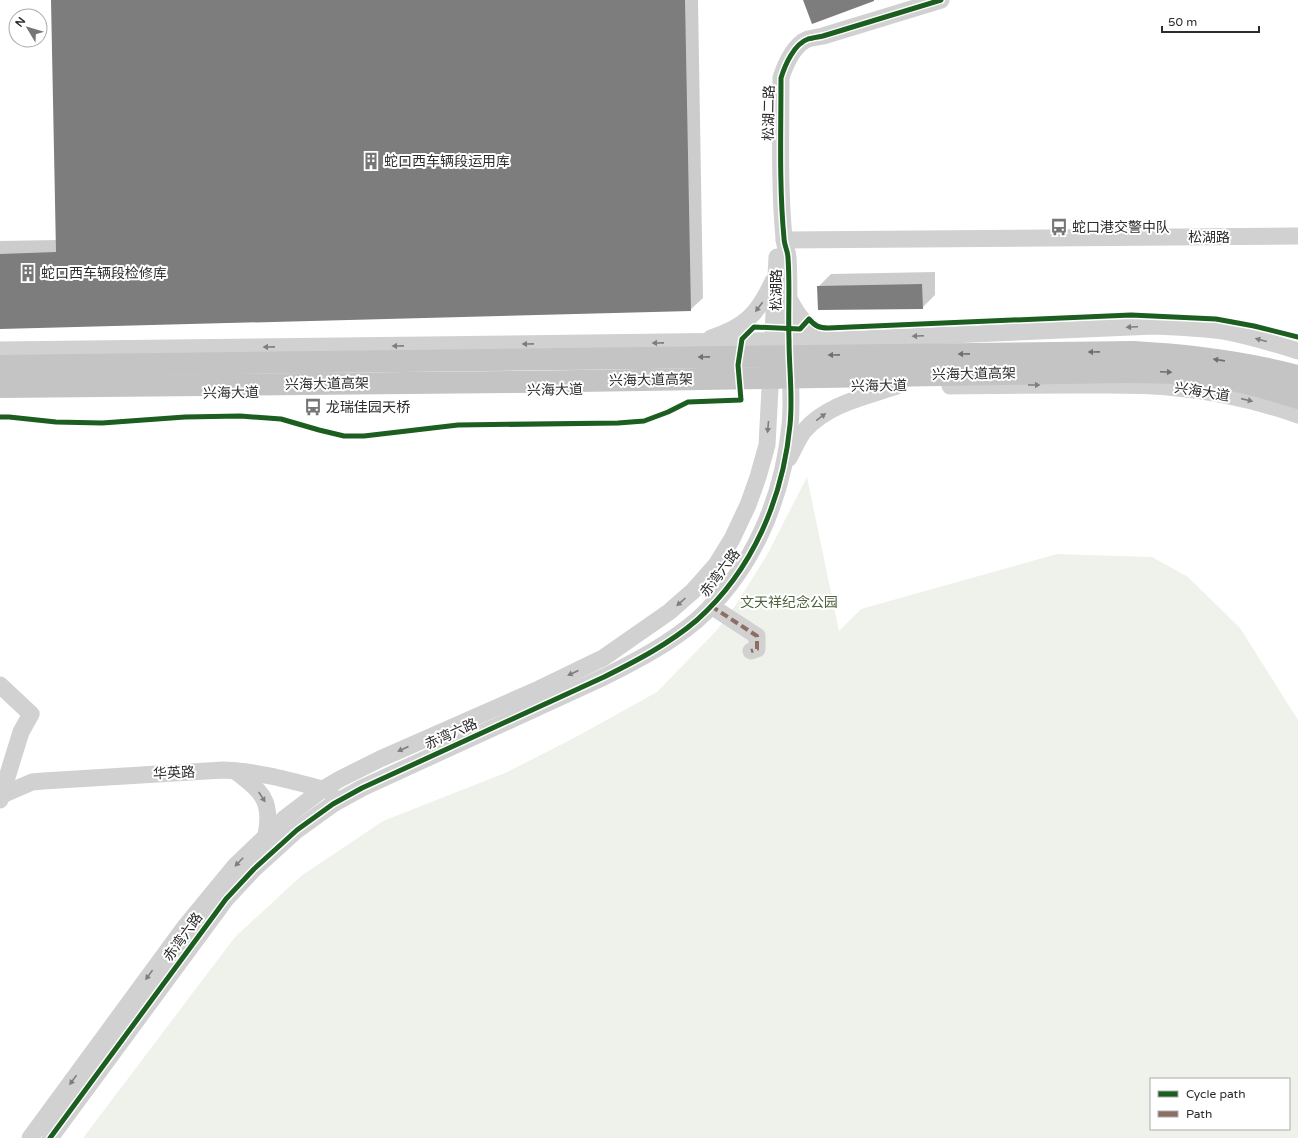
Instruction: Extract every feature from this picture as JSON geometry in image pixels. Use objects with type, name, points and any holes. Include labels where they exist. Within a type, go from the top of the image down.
[{"type":"main road","name":"兴海大道高架","points":[[0,366],[1133,352],[1168,354],[1239,363],[1298,376]]},
{"type":"main road","name":"兴海大道高架","points":[[0,387],[525,382],[1158,372],[1240,381],[1298,398]]},
{"type":"street","name":"松湖二路","points":[[784,240],[780,173],[781,78],[786,63],[791,55],[806,40],[941,0]]},
{"type":"street","name":"松湖路","points":[[784,240],[1298,236]]},
{"type":"street","name":"松湖路","points":[[772,341],[777,255],[784,240]]},
{"type":"street","name":"松湖路","points":[[784,240],[788,256],[788,341]]},
{"type":"street","points":[[698,343],[735,329],[747,320],[757,310],[766,297],[777,272]]},
{"type":"street","points":[[788,298],[795,311],[809,327],[820,334],[837,340]]},
{"type":"street","points":[[0,350],[698,343],[837,340],[1154,326],[1190,327],[1223,332],[1260,340],[1298,351]]},
{"type":"street","name":"赤湾六路","points":[[30,1138],[184,928],[235,866],[285,818],[323,789],[340,779],[380,759],[539,689],[603,658],[669,612],[693,591],[716,565],[732,539],[748,505],[760,472],[767,445],[772,341]]},
{"type":"street","name":"赤湾六路","points":[[50,1138],[226,899],[254,869],[297,830],[316,815],[348,795],[376,781],[604,677],[641,658],[676,636],[711,606],[739,573],[759,539],[774,502],[783,471],[790,424],[791,388],[788,341]]},
{"type":"street","name":"兴海大道","points":[[0,395],[1134,384],[1168,386],[1242,398],[1274,406],[1298,415]]},
{"type":"street","points":[[783,471],[804,432],[830,410],[850,401],[897,386]]},
{"type":"street","points":[[711,606],[757,636],[757,648],[751,651]]},
{"type":"street","points":[[0,685],[31,714],[22,732],[0,797]]},
{"type":"street","points":[[234,770],[255,787],[266,802],[269,813],[266,835]]},
{"type":"street","name":"华英路","points":[[0,797],[32,782],[234,770],[264,774],[348,795]]},
{"type":"green space","name":"文天祥纪念公园","points":[[807,477],[839,631],[861,609],[1057,554],[1152,557],[1188,577],[1240,628],[1298,720],[1298,1138],[83,1138],[235,937],[301,876],[383,821],[505,773],[574,738],[657,692],[717,630],[735,606],[767,555]]},
{"type":"building","name":"蛇口西车辆段运用库","points":[[51,0],[685,0],[691,311],[0,329],[0,254],[56,252]]},
{"type":"building","points":[[803,0],[874,0],[874,1],[812,24]]},
{"type":"building","points":[[922,284],[923,309],[818,310],[817,286]]},
{"type":"marked path","points":[[711,606],[757,636],[757,649],[751,651]]},
{"type":"cycle path","points":[[50,1138],[226,899],[254,869],[297,830],[333,804],[362,788],[604,677],[652,652],[697,620],[717,600],[734,579],[749,556],[762,531],[772,506],[780,479],[790,425],[789,268],[788,255],[784,241],[782,218],[781,78],[794,50],[798,45],[808,39],[823,36],[941,0]]},
{"type":"cycle path","points":[[0,417],[56,422],[102,423],[185,417],[240,416],[281,419],[344,436],[364,436],[458,425],[618,423],[644,421],[668,412],[688,402],[741,400],[738,365],[742,339],[754,327],[800,329],[809,319],[817,326],[828,328],[1131,315],[1216,319],[1254,326],[1298,337]]},
{"type":"place","name":"蛇口西车辆段运用库","points":[[371,161]]},
{"type":"place","name":"蛇口港交警中队","points":[[1059,227]]},
{"type":"place","name":"蛇口西车辆段检修库","points":[[28,273]]},
{"type":"place","name":"龙瑞佳园天桥","points":[[313,407]]}]
